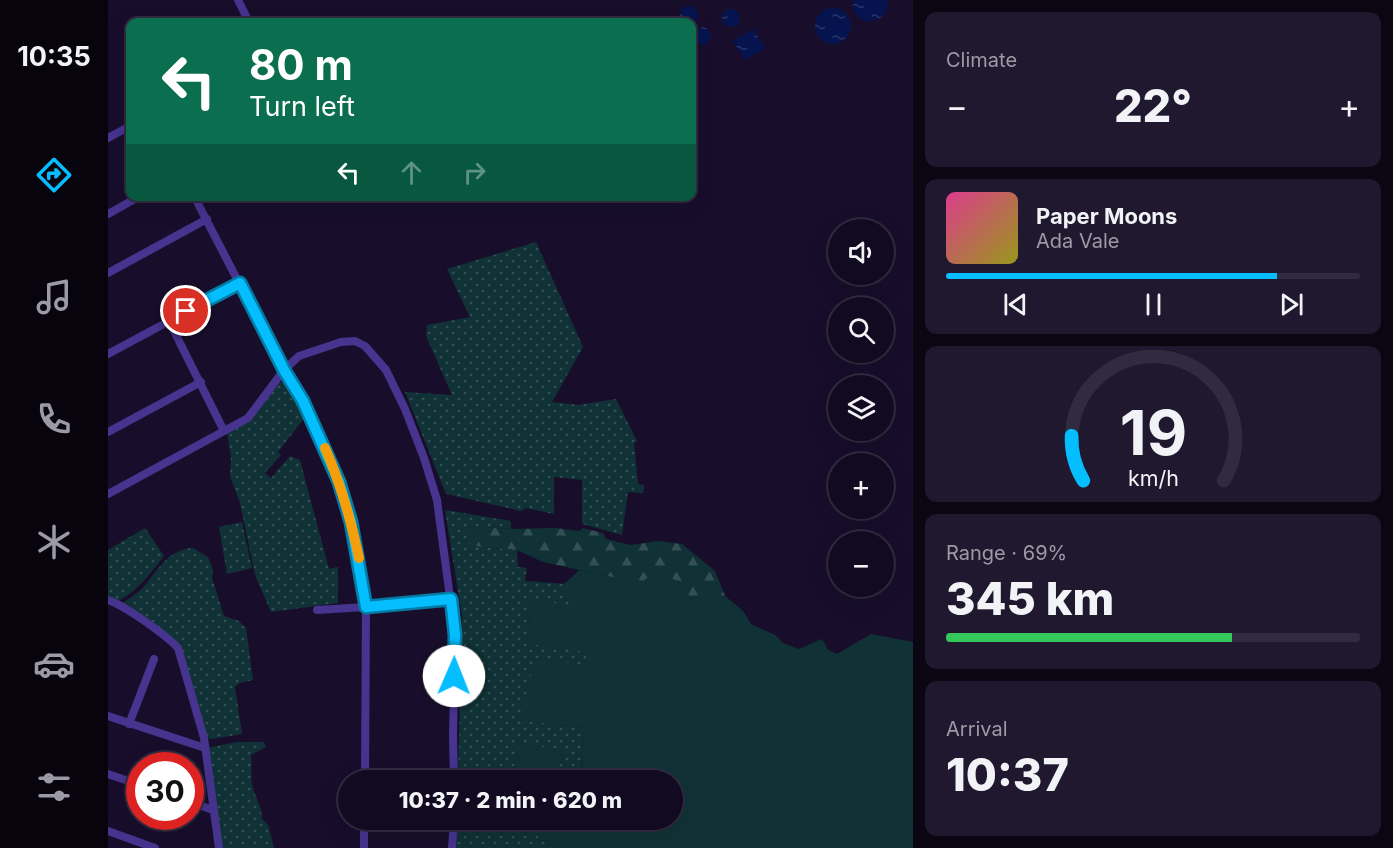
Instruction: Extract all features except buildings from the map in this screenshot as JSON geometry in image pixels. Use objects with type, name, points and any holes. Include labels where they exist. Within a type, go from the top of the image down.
[{"type":"street","points":[[238,0],[247,18]]},
{"type":"street","points":[[108,138],[126,128]]},
{"type":"street","points":[[108,214],[131,201]]},
{"type":"street","points":[[197,201],[284,370],[303,401],[339,482],[351,522],[366,607],[365,770]]},
{"type":"street","points":[[108,273],[207,219]]},
{"type":"street","points":[[108,354],[240,283]]},
{"type":"street","points":[[169,321],[224,431]]},
{"type":"street","points":[[108,494],[248,418],[284,370],[299,356],[346,341],[355,341],[365,346],[386,370],[405,409],[437,500],[455,635],[454,770]]},
{"type":"street","points":[[108,432],[201,382]]},
{"type":"street","points":[[317,610],[451,599]]},
{"type":"street","points":[[108,600],[119,603],[170,639],[178,648],[204,738],[219,848]]},
{"type":"street","points":[[129,724],[154,659]]},
{"type":"street","points":[[108,716],[205,748]]},
{"type":"street","points":[[108,774],[126,780]]},
{"type":"street","points":[[204,807],[213,810]]},
{"type":"street","points":[[364,830],[364,848]]},
{"type":"street","points":[[452,848],[453,830]]},
{"type":"street","points":[[108,831],[155,848]]},
{"type":"green space","points":[[536,242],[583,347],[552,402],[579,405],[616,399],[637,441],[634,443],[638,484],[644,485],[643,493],[628,492],[622,535],[582,524],[582,480],[554,477],[554,514],[526,508],[521,511],[446,494],[405,392],[452,395],[426,336],[427,325],[470,317],[447,269]]},
{"type":"green space","points":[[281,382],[289,386],[305,417],[278,452],[281,455],[265,473],[271,478],[290,456],[300,460],[329,569],[338,567],[338,603],[271,612],[255,575],[240,503],[230,476],[231,457],[227,433]]},
{"type":"green space","points":[[445,510],[511,521],[511,529],[471,526],[467,538],[472,546],[517,550],[518,567],[527,568],[525,581],[565,584],[555,590],[570,595],[570,606],[529,598],[530,644],[587,652],[585,665],[535,658],[519,720],[583,728],[581,770],[558,770],[563,751],[519,743],[514,770],[458,770],[462,616]]},
{"type":"green space","points":[[242,522],[252,568],[227,574],[219,527]]},
{"type":"green space","points":[[471,526],[511,529],[556,528],[579,531],[583,528],[603,533],[606,539],[630,545],[658,541],[682,544],[715,571],[725,596],[711,602],[694,602],[677,581],[657,571],[643,581],[612,577],[543,562],[517,550],[472,546],[466,538]]},
{"type":"green space","points":[[145,528],[164,556],[143,581],[125,597],[118,601],[108,598],[108,550]]},
{"type":"green space","points":[[193,548],[208,557],[224,616],[239,621],[246,628],[253,680],[239,683],[235,687],[242,734],[206,738],[182,651],[123,603],[142,589],[169,557]]},
{"type":"green space","points":[[579,570],[612,577],[657,571],[677,581],[694,602],[711,602],[725,596],[743,611],[751,624],[775,635],[783,643],[799,649],[822,639],[828,650],[837,654],[871,634],[913,642],[913,848],[550,848],[549,841],[538,840],[539,830],[683,830],[683,770],[581,770],[583,728],[518,720],[535,658],[585,664],[586,652],[530,645],[529,598],[556,588]]},
{"type":"green space","points":[[236,742],[264,742],[266,747],[251,755],[252,782],[262,819],[268,825],[274,848],[221,848],[207,748]]},
{"type":"green space","points":[[519,743],[563,751],[558,770],[514,770]]},
{"type":"green space","points":[[457,830],[539,830],[538,840],[549,841],[550,848],[456,848]]},
{"type":"water","points":[[853,0],[888,0],[886,13],[881,18],[868,22],[856,14]]},
{"type":"water","points":[[685,7],[693,7],[697,11],[696,20],[696,18],[681,18],[681,11]]},
{"type":"water","points":[[833,8],[846,13],[851,26],[846,39],[833,44],[820,39],[815,26],[820,13]]},
{"type":"water","points":[[727,9],[735,9],[740,14],[738,25],[727,27],[722,22],[722,14]]},
{"type":"water","points":[[706,27],[711,32],[709,43],[706,45],[696,44],[696,28]]},
{"type":"water","points":[[753,29],[765,48],[745,60],[733,41]]},
{"type":"slow traffic","points":[[325,448],[339,482],[359,558]]},
{"type":"route","points":[[186,311],[240,283],[284,370],[303,401],[339,482],[360,562],[366,607],[451,599],[455,635],[454,676]]}]
